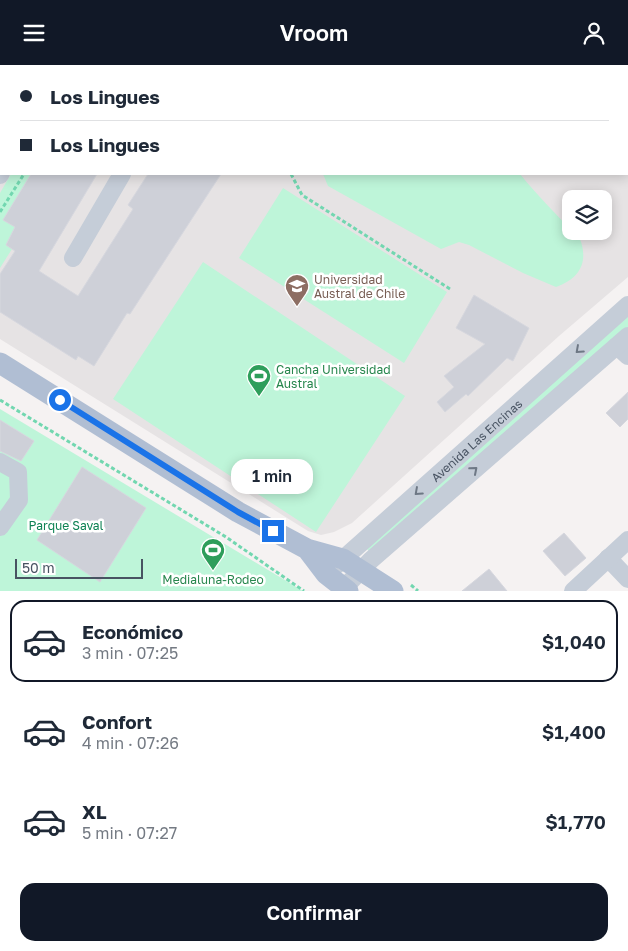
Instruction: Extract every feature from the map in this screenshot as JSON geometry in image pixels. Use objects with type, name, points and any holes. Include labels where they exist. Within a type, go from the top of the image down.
[{"type":"main road","points":[[0,363],[238,512],[307,549],[361,567],[393,591]]},
{"type":"main road","points":[[307,549],[326,574],[346,589]]},
{"type":"street","points":[[73,258],[121,175]]},
{"type":"street","name":"Avenida Las Encinas","points":[[346,589],[361,567],[600,330],[628,305]]},
{"type":"street","points":[[600,330],[621,347]]},
{"type":"street","name":"Avenida Las Encinas","points":[[326,574],[361,567],[621,347]]},
{"type":"street","points":[[0,462],[18,472],[19,500],[0,527]]},
{"type":"street","points":[[573,591],[628,540]]},
{"type":"street","points":[[608,558],[628,579]]},
{"type":"path","points":[[0,212],[23,175]]},
{"type":"path","points":[[292,175],[302,195],[450,289]]},
{"type":"path","points":[[0,400],[226,537],[304,591]]},
{"type":"shaded area","name":"Universidad Austral de Chile","points":[[0,175],[628,175],[628,277],[559,336],[352,523],[334,532],[321,535],[308,531],[0,339]]},
{"type":"green space","points":[[10,175],[30,175],[3,220],[15,227],[6,245],[12,249],[0,268],[0,193]]},
{"type":"green space","points":[[323,175],[521,175],[562,220],[562,240],[580,240],[583,255],[580,269],[576,275],[564,284],[556,287],[523,273],[469,245],[459,242],[441,249],[328,186]]},
{"type":"green space","points":[[283,188],[447,292],[404,363],[239,258]]},
{"type":"green space","name":"Cancha Universidad Austral","points":[[203,262],[405,396],[316,532],[113,399]]},
{"type":"green space","points":[[628,316],[628,337],[377,560],[366,548]]},
{"type":"green space","name":"Parque Saval","points":[[0,409],[303,591],[0,591]]},
{"type":"building","points":[[30,175],[96,175],[39,271],[78,296],[133,209],[128,205],[147,175],[220,175],[130,314],[127,313],[94,366],[78,356],[76,360],[0,312],[0,274],[15,251],[6,245],[15,227],[3,220]]},
{"type":"building","points":[[474,295],[529,328],[513,361],[507,358],[468,396],[466,394],[445,412],[437,402],[454,387],[444,376],[485,344],[456,328]]},
{"type":"building","points":[[628,392],[628,419],[620,427],[606,413]]},
{"type":"building","points":[[0,420],[34,441],[21,461],[0,451]]},
{"type":"building","points":[[82,467],[146,508],[100,582],[37,540]]},
{"type":"building","points":[[564,533],[586,558],[565,576],[543,551]]},
{"type":"building","points":[[489,569],[507,591],[462,591]]},
{"type":"place","name":"Universidad Austral de Chile","points":[[297,307]]},
{"type":"place","name":"Cancha Universidad Austral","points":[[259,397]]},
{"type":"place","name":"Medialuna-Rodeo","points":[[213,571]]},
{"type":"route","points":[[60,400],[238,512],[273,531]]}]
